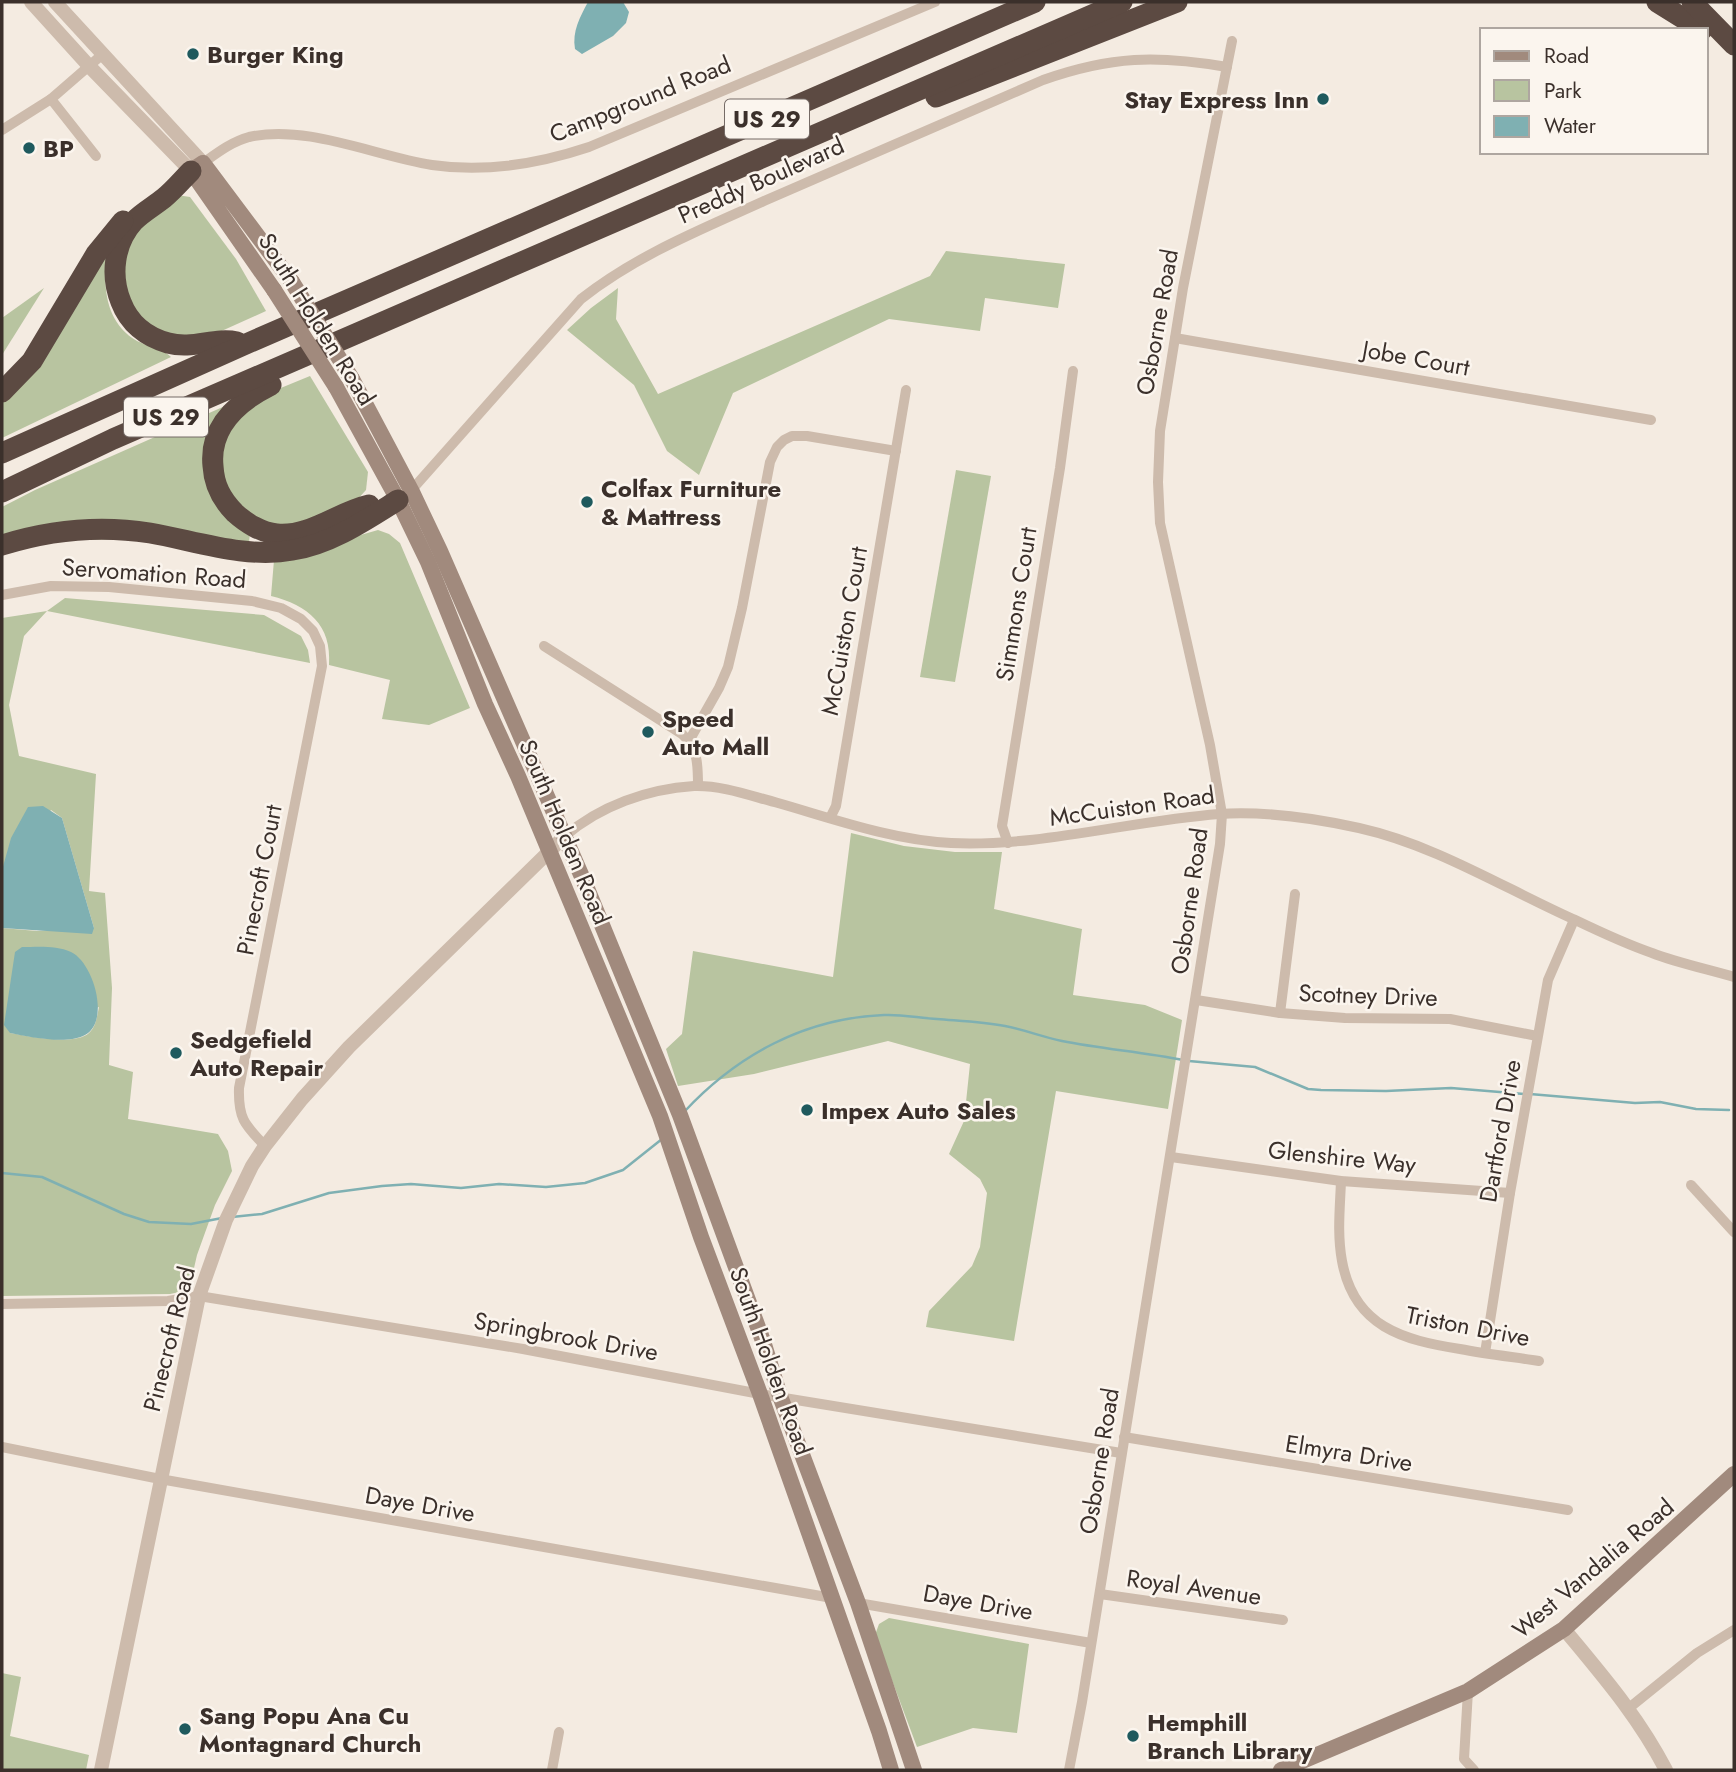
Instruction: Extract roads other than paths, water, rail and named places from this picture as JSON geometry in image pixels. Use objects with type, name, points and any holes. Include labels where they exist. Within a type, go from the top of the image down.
[{"type":"highway","name":"US 29","points":[[2,453],[246,344],[1035,2]]},
{"type":"highway","name":"US 29","points":[[2,492],[113,439],[1122,2]]},
{"type":"highway","points":[[849,120],[933,98],[1177,2]]},
{"type":"highway","points":[[1657,2],[1699,28]]},
{"type":"highway","points":[[1692,2],[1734,45]]},
{"type":"highway","points":[[1708,36],[1734,57]]},
{"type":"highway","points":[[197,167],[134,221],[125,233],[115,260],[117,290],[125,312],[140,330],[157,339],[182,346],[225,340],[246,344]]},
{"type":"highway","points":[[2,392],[32,361],[96,254],[125,218],[154,190],[197,167]]},
{"type":"highway","points":[[333,346],[314,364],[254,393],[234,408],[213,445],[214,479],[220,495],[244,522],[276,534],[308,530],[365,505],[405,496]]},
{"type":"highway","points":[[2,545],[64,531],[108,529],[147,533],[242,551],[290,551],[311,546],[351,528],[405,496]]},
{"type":"main road","name":"South Holden Road","points":[[197,167],[292,282],[352,379],[565,836],[682,1120],[763,1341],[780,1396],[858,1603],[914,1770]]},
{"type":"main road","name":"South Holden Road","points":[[197,167],[405,496],[428,562],[485,704],[660,1116],[891,1770]]},
{"type":"main road","name":"West Vandalia Road","points":[[1281,1770],[1468,1691],[1564,1629],[1734,1474]]},
{"type":"street","name":"South Holden Road","points":[[31,2],[89,66],[197,167]]},
{"type":"street","name":"South Holden Road","points":[[55,2],[104,53],[197,167]]},
{"type":"street","name":"Campground Road","points":[[197,167],[229,145],[249,137],[287,134],[433,165],[511,167],[551,160],[589,147],[935,2]]},
{"type":"street","name":"Osborne Road","points":[[1069,1770],[1100,1594],[1220,844],[1222,814],[1210,745],[1160,523],[1158,482],[1160,431],[1175,338],[1232,41]]},
{"type":"street","points":[[2,130],[51,99],[104,53]]},
{"type":"street","name":"Preddy Boulevard","points":[[405,496],[581,299],[611,275],[642,257],[811,180],[1074,69],[1143,58],[1227,67]]},
{"type":"street","points":[[51,99],[96,156]]},
{"type":"street","name":"Jobe Court","points":[[1175,338],[1651,420]]},
{"type":"street","name":"Simmons Court","points":[[1008,843],[1002,826],[1060,468],[1073,371]]},
{"type":"street","name":"McCuiston Court","points":[[830,818],[836,806],[906,390]]},
{"type":"street","points":[[689,741],[728,667],[768,470],[777,447],[792,436],[807,436],[896,451]]},
{"type":"street","name":"Servomation Road","points":[[2,595],[51,586],[108,587],[252,601],[281,608],[301,619]]},
{"type":"street","name":"Pinecroft Court","points":[[265,1146],[244,1125],[239,1109],[239,1088],[322,666],[320,646],[313,631],[301,619]]},
{"type":"street","points":[[544,646],[673,728],[689,741],[696,754],[698,786]]},
{"type":"street","name":"McCuiston Road","points":[[565,836],[582,822],[633,798],[663,789],[698,786],[745,794],[926,841],[1008,843],[1222,814],[1285,816],[1394,836],[1432,851],[1574,920],[1653,954],[1734,977]]},
{"type":"street","name":"Pinecroft Road","points":[[101,1770],[199,1296],[226,1220],[252,1166],[302,1099],[349,1047],[565,836]]},
{"type":"street","points":[[1280,1013],[1295,894]]},
{"type":"street","name":"Dartford Drive","points":[[1485,1353],[1548,980],[1574,920]]},
{"type":"street","name":"Scotney Drive","points":[[1196,1000],[1280,1013],[1345,1018],[1450,1019],[1537,1036]]},
{"type":"street","name":"Glenshire Way","points":[[1171,1157],[1341,1181],[1510,1193]]},
{"type":"street","name":"Triston Drive","points":[[1341,1181],[1338,1231],[1342,1263],[1350,1287],[1362,1307],[1389,1331],[1410,1340],[1539,1361]]},
{"type":"street","points":[[1691,1185],[1734,1232]]},
{"type":"street","name":"Springbrook Drive","points":[[2,1304],[168,1301],[199,1296],[523,1349],[760,1394],[1121,1453]]},
{"type":"street","name":"Elmyra Drive","points":[[1124,1437],[1568,1510]]},
{"type":"street","name":"Daye Drive","points":[[2,1447],[160,1479],[832,1598]]},
{"type":"street","name":"Royal Avenue","points":[[1100,1594],[1283,1620]]},
{"type":"street","name":"Daye Drive","points":[[858,1603],[1091,1643]]},
{"type":"street","points":[[1564,1629],[1629,1707],[1666,1770]]},
{"type":"street","points":[[1629,1707],[1697,1653],[1734,1630]]},
{"type":"street","points":[[1468,1691],[1464,1759],[1472,1770]]},
{"type":"street","points":[[552,1770],[559,1732]]},
{"type":"water","points":[[588,2],[623,2],[629,12],[626,23],[613,36],[582,54],[575,49],[575,36]]},
{"type":"water","points":[[43,806],[62,818],[94,928],[92,934],[2,928],[2,870],[11,838],[28,807]]},
{"type":"water","points":[[22,947],[59,948],[71,952],[86,967],[92,979],[98,1005],[93,1028],[85,1035],[59,1040],[38,1038],[10,1033],[4,1025],[15,952]]},
{"type":"waterway","points":[[684,1112],[726,1073],[774,1043],[827,1023],[855,1018],[897,1015],[988,1024],[1062,1041],[1183,1060]]},
{"type":"waterway","points":[[1189,1061],[1255,1067],[1308,1089],[1386,1091],[1451,1088],[1524,1094]]},
{"type":"waterway","points":[[1530,1094],[1635,1103],[1660,1102],[1696,1109],[1729,1110]]},
{"type":"waterway","points":[[232,1217],[262,1214],[329,1193],[382,1186],[411,1184],[461,1188],[499,1184],[546,1187],[585,1183],[623,1170],[662,1139]]},
{"type":"waterway","points":[[2,1173],[42,1177],[124,1214],[149,1222],[191,1224],[222,1218]]},
{"type":"place","name":"Burger King","points":[[193,54]]},
{"type":"place","name":"Stay Express Inn","points":[[1323,99]]},
{"type":"place","name":"BP","points":[[29,148]]},
{"type":"place","name":"Colfax Furniture & Mattress","points":[[587,502]]},
{"type":"place","name":"Speed Auto Mall","points":[[648,732]]},
{"type":"place","name":"Sedgefield Auto Repair","points":[[176,1053]]},
{"type":"place","name":"Impex Auto Sales","points":[[807,1110]]},
{"type":"place","name":"Sang Popu Ana Cu Montagnard Church","points":[[185,1729]]},
{"type":"place","name":"Hemphill Branch Library","points":[[1133,1736]]}]
